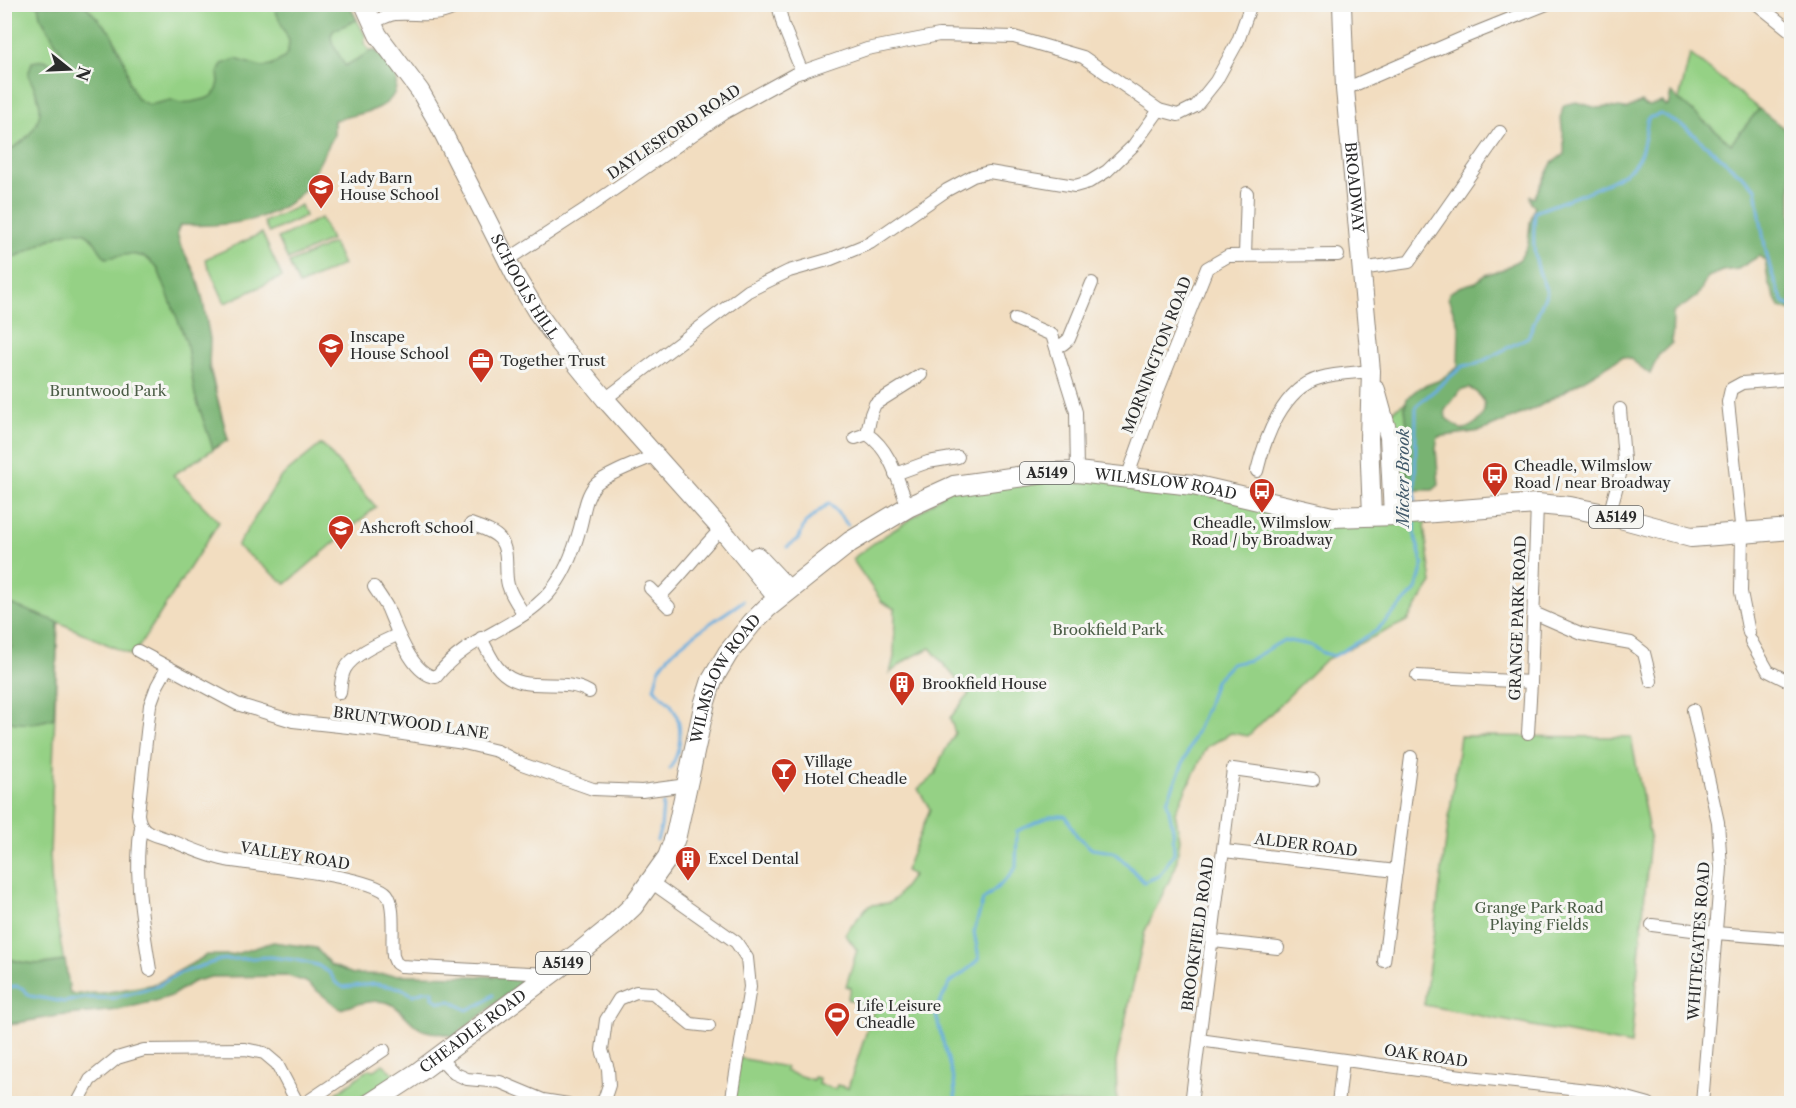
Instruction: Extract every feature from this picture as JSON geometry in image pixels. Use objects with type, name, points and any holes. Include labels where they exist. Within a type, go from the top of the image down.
[{"type":"main road","name":"WILMSLOW ROAD","points":[[651,882],[668,857],[676,835],[699,724],[712,680],[728,653],[746,630],[840,542],[954,486],[1046,472],[1077,472],[1193,485],[1332,517],[1537,504],[1570,507],[1609,515],[1691,537],[1791,529]]},
{"type":"main road","name":"CHEADLE ROAD","points":[[370,1104],[439,1057],[611,927],[633,906],[651,882]]},
{"type":"street","name":"SCHOOLS HILL","points":[[364,4],[378,35],[424,97],[453,149],[507,260],[537,312],[605,399],[724,533],[741,542],[784,594]]},
{"type":"street","points":[[372,23],[392,14],[422,16],[438,14],[460,4]]},
{"type":"street","points":[[778,4],[783,25],[801,72]]},
{"type":"street","points":[[605,399],[748,291],[789,271],[831,259],[870,243],[947,190],[973,176],[989,172],[1075,186],[1089,182],[1107,171],[1133,146],[1158,110],[1178,115],[1196,106],[1216,81],[1238,41],[1251,4]]},
{"type":"street","name":"BROADWAY","points":[[1342,4],[1345,89],[1371,371],[1369,438],[1372,516]]},
{"type":"street","points":[[1345,89],[1547,4]]},
{"type":"street","points":[[1757,4],[1791,32]]},
{"type":"street","name":"DAYLESFORD ROAD","points":[[507,260],[590,207],[724,113],[801,72],[867,49],[939,35],[1014,37],[1083,57],[1158,110]]},
{"type":"street","points":[[1360,269],[1409,262],[1500,132]]},
{"type":"street","points":[[1245,255],[1247,193]]},
{"type":"street","name":"MORNINGTON ROAD","points":[[1127,478],[1159,388],[1207,268],[1228,256],[1338,255]]},
{"type":"street","points":[[1056,347],[1069,339],[1092,283]]},
{"type":"street","points":[[1015,319],[1052,334],[1076,412],[1077,472]]},
{"type":"street","points":[[1257,471],[1263,446],[1279,412],[1298,391],[1318,378],[1371,371]]},
{"type":"street","name":"BROADWAY","points":[[1371,371],[1389,437],[1398,514]]},
{"type":"street","points":[[908,507],[882,446],[861,436],[875,404],[921,375]]},
{"type":"street","points":[[1791,379],[1742,383],[1731,389],[1728,402],[1742,534],[1741,592],[1750,637],[1768,671],[1791,682]]},
{"type":"street","points":[[1609,515],[1624,460],[1620,409]]},
{"type":"street","points":[[374,587],[386,606],[397,635],[420,669],[429,676],[436,677],[446,664],[462,650],[524,614],[550,592],[575,545],[589,495],[596,483],[656,455]]},
{"type":"street","points":[[895,474],[928,462],[958,457]]},
{"type":"street","name":"GRANGE PARK ROAD","points":[[1527,733],[1537,504]]},
{"type":"street","points":[[471,524],[492,532],[500,539],[507,561],[508,585],[524,614]]},
{"type":"street","points":[[669,606],[655,592],[682,575],[693,558],[724,533]]},
{"type":"street","points":[[1534,613],[1582,634],[1631,643],[1644,653],[1651,681]]},
{"type":"street","points":[[340,693],[345,669],[350,663],[369,649],[397,635]]},
{"type":"street","points":[[481,638],[494,663],[515,681],[535,685],[576,686],[589,692]]},
{"type":"street","name":"BRUNTWOOD LANE","points":[[138,651],[237,704],[269,715],[304,723],[376,730],[464,743],[497,751],[522,764],[593,789],[642,791],[687,785]]},
{"type":"street","points":[[150,970],[138,869],[141,827],[138,814],[150,705],[167,668]]},
{"type":"street","points":[[1417,676],[1531,682]]},
{"type":"street","name":"WHITEGATES ROAD","points":[[1693,710],[1718,822],[1721,868],[1702,1104]]},
{"type":"street","points":[[1384,961],[1390,870],[1411,757]]},
{"type":"street","name":"BROOKFIELD ROAD","points":[[1191,1104],[1233,769],[1313,780]]},
{"type":"street","name":"VALLEY ROAD","points":[[141,827],[145,831],[211,856],[347,879],[384,890],[391,906],[393,957],[401,966],[549,974]]},
{"type":"street","name":"ALDER ROAD","points":[[1224,851],[1390,870]]},
{"type":"street","points":[[651,882],[736,942],[747,958],[750,987],[731,1104]]},
{"type":"street","points":[[1652,925],[1791,939]]},
{"type":"street","points":[[1213,941],[1278,948]]},
{"type":"street","points":[[604,1103],[609,1086],[608,1069],[602,1050],[606,1020],[619,999],[636,992],[654,993],[691,1024],[709,1026]]},
{"type":"street","name":"OAK ROAD","points":[[1199,1040],[1468,1077],[1606,1092],[1649,1104]]},
{"type":"street","points":[[77,1104],[90,1080],[117,1058],[144,1050],[245,1049],[264,1053],[277,1064],[298,1104]]},
{"type":"street","points":[[304,1104],[384,1050]]},
{"type":"street","points":[[439,1057],[454,1073],[466,1079],[500,1082],[543,1100],[568,1104]]},
{"type":"street","points":[[1338,1104],[1343,1060]]},
{"type":"green space","name":"Bruntwood Park","points":[[5,5],[349,5],[365,35],[364,43],[369,50],[377,51],[166,193],[228,440],[173,475],[219,522],[133,656],[58,622],[50,855],[52,890],[69,994],[17,1024],[5,1025]]},
{"type":"green space","points":[[38,5],[85,5],[111,33],[126,65],[129,82],[137,99],[149,105],[171,100],[180,103],[191,102],[212,96],[217,90],[218,73],[222,64],[236,59],[261,67],[271,66],[284,58],[288,51],[289,41],[273,5],[349,5],[357,20],[334,30],[331,35],[332,42],[345,66],[373,50],[379,53],[396,76],[396,87],[388,102],[362,114],[334,120],[334,135],[314,173],[308,176],[309,184],[283,207],[267,215],[233,223],[180,225],[177,232],[180,244],[196,275],[202,296],[210,339],[209,367],[228,440],[213,449],[195,395],[186,341],[157,267],[145,257],[131,254],[106,258],[88,235],[76,231],[56,237],[5,260],[4,152],[17,146],[28,136],[39,118],[39,102],[28,75],[32,62],[44,60],[59,66],[65,58],[40,16]]},
{"type":"green space","points":[[1690,54],[1759,109],[1731,144],[1679,100]]},
{"type":"green space","points":[[1671,93],[1731,144],[1759,109],[1791,134],[1791,311],[1779,307],[1769,285],[1765,261],[1759,256],[1738,269],[1722,271],[1708,277],[1697,297],[1673,313],[1672,343],[1658,356],[1650,374],[1629,358],[1622,357],[1538,407],[1481,431],[1438,437],[1436,449],[1439,485],[1433,490],[1409,490],[1406,481],[1410,449],[1405,408],[1407,398],[1419,388],[1440,380],[1458,367],[1459,326],[1448,298],[1449,293],[1476,282],[1485,275],[1504,269],[1520,259],[1528,244],[1530,223],[1535,206],[1531,203],[1530,196],[1534,198],[1552,163],[1564,154],[1561,116],[1564,105],[1577,102],[1597,108],[1626,109],[1642,102],[1649,106],[1662,102],[1668,106]],"holes":[[[1469,388],[1482,399],[1484,411],[1476,422],[1462,430],[1446,418],[1445,410],[1460,391]]]},
{"type":"green space","points":[[301,205],[305,216],[269,233],[264,222]]},
{"type":"green space","points":[[321,218],[331,240],[288,260],[278,238]]},
{"type":"green space","points":[[262,233],[282,277],[225,303],[205,259]]},
{"type":"green space","points":[[333,243],[343,265],[299,285],[289,263]]},
{"type":"green space","points":[[1406,402],[1410,449],[1406,471],[1409,501],[1401,498],[1390,412]]},
{"type":"green space","points":[[320,445],[323,445],[376,507],[286,584],[237,546],[280,478]]},
{"type":"green space","name":"Brookfield Park","points":[[1077,472],[1332,517],[1433,512],[1424,526],[1432,583],[1407,621],[1325,660],[1248,736],[1231,733],[1207,747],[1175,812],[1180,839],[1176,866],[1145,931],[1116,1062],[1117,1103],[731,1104],[739,1058],[786,1067],[785,1071],[813,1080],[814,1077],[819,1078],[818,1084],[835,1089],[837,1085],[848,1088],[874,1009],[847,999],[851,988],[846,986],[857,950],[845,934],[866,908],[871,905],[889,903],[896,898],[913,875],[905,871],[930,809],[918,789],[935,775],[941,758],[955,733],[950,718],[969,694],[930,648],[906,660],[890,673],[894,657],[895,609],[882,602],[852,559],[911,519],[954,486]]},
{"type":"green space","points":[[5,602],[58,622],[54,718],[30,723],[5,721],[5,654],[12,646],[11,637],[5,629]]},
{"type":"green space","name":"Grange Park Road Playing Fields","points":[[1460,736],[1631,737],[1650,837],[1631,1045],[1424,1005]]},
{"type":"green space","points":[[273,942],[316,948],[331,965],[353,974],[526,977],[453,1037],[421,1029],[386,1002],[366,1002],[340,1009],[306,982],[288,976],[211,977],[193,982],[171,996],[118,1010],[57,1016],[5,1025],[5,957],[34,964],[65,960],[70,994],[102,993],[156,984],[207,955],[232,955]]},
{"type":"green space","points":[[383,1064],[397,1076],[352,1103],[322,1104],[369,1069],[375,1070]]},
{"type":"waterway","name":"Micker Brook","points":[[1415,507],[1416,406],[1463,366],[1477,364],[1528,337],[1547,292],[1535,253],[1535,212],[1587,192],[1625,173],[1640,156],[1648,118],[1661,114],[1686,128],[1756,188],[1765,248],[1773,277],[1785,304],[1792,306]]},
{"type":"waterway","points":[[787,547],[799,538],[805,523],[829,503],[848,525]]},
{"type":"waterway","name":"Micker Brook","points":[[956,1104],[954,1082],[935,1012],[950,983],[979,958],[974,932],[983,900],[1008,878],[1016,867],[1017,831],[1051,816],[1066,816],[1077,836],[1092,849],[1113,852],[1144,882],[1159,876],[1174,853],[1173,829],[1167,801],[1206,709],[1215,681],[1231,664],[1250,660],[1284,640],[1310,645],[1323,653],[1334,656],[1376,631],[1416,590],[1423,565],[1415,536],[1415,522]]},
{"type":"waterway","points":[[670,768],[677,753],[680,728],[671,705],[654,688],[659,670],[674,651],[697,632],[743,601]]},
{"type":"waterway","points":[[657,840],[661,827],[663,804]]},
{"type":"waterway","points":[[4,989],[15,986],[22,988],[30,996],[64,1002],[83,998],[113,998],[158,986],[177,974],[220,960],[270,957],[317,965],[330,973],[336,983],[343,987],[375,984],[401,988],[413,995],[433,991],[433,998],[440,1002],[451,1001],[467,1010],[483,1003],[493,995]]},
{"type":"place","name":"Lady Barn House School","points":[[321,210]]},
{"type":"place","name":"Inscape House School","points":[[331,369]]},
{"type":"place","name":"Together Trust","points":[[481,384]]},
{"type":"place","name":"Cheadle, Wilmslow Road / near Broadway","points":[[1495,498]]},
{"type":"place","name":"Cheadle, Wilmslow Road / by Broadway","points":[[1262,514]]},
{"type":"place","name":"Ashcroft School","points":[[341,551]]},
{"type":"place","name":"Brookfield House","points":[[902,707]]},
{"type":"place","name":"Village Hotel Cheadle","points":[[784,794]]},
{"type":"place","name":"Excel Dental","points":[[688,882]]},
{"type":"place","name":"Life Leisure Cheadle","points":[[837,1038]]}]
